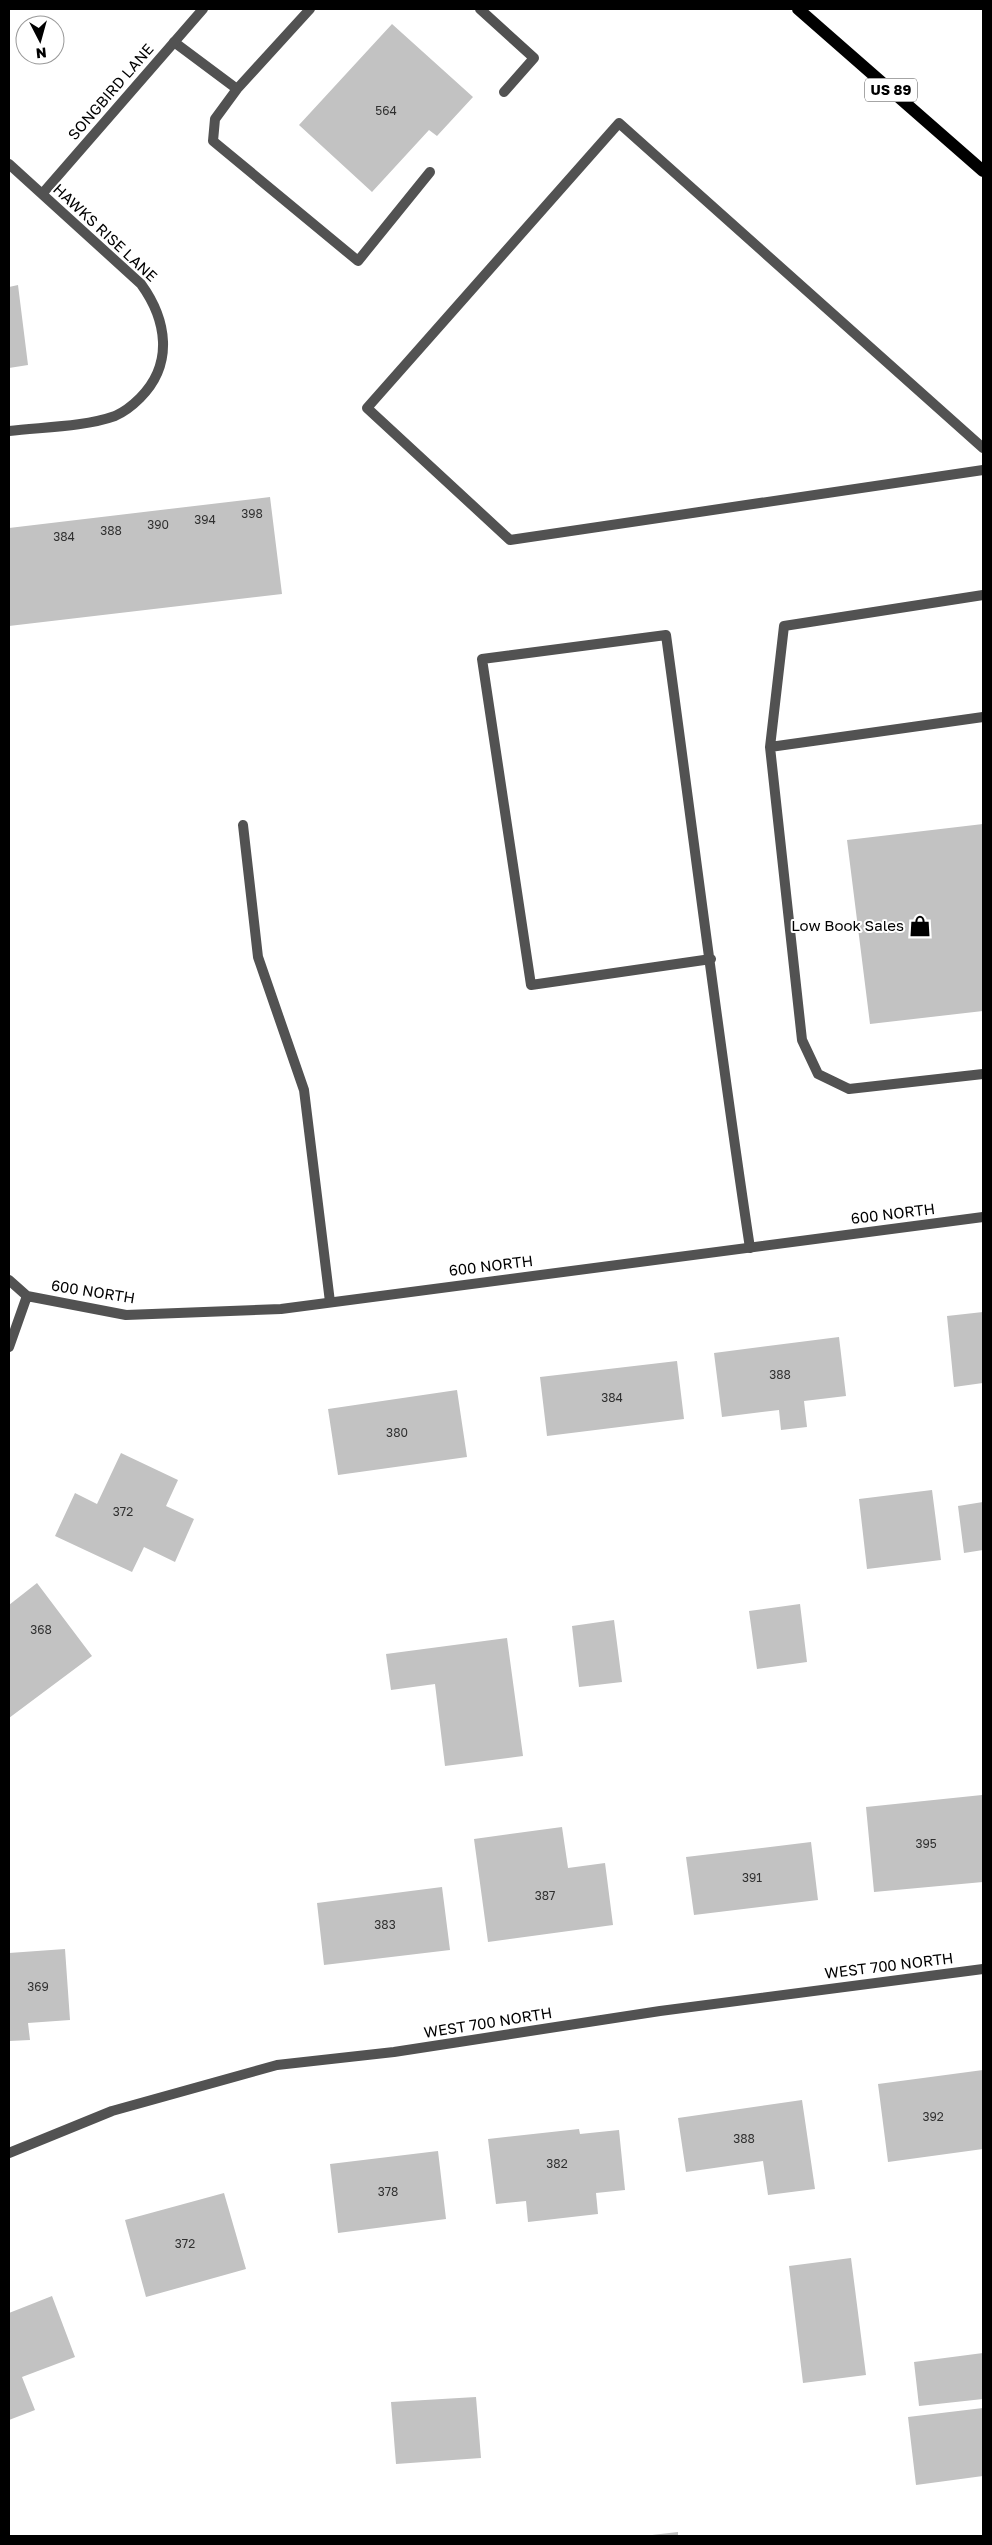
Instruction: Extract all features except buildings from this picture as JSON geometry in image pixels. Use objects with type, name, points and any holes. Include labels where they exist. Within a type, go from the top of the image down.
[{"type":"main road","name":"US 89","points":[[798,9],[983,171]]},
{"type":"street","name":"SONGBIRD LANE","points":[[42,194],[203,9]]},
{"type":"street","points":[[310,9],[237,89],[215,119],[213,141],[358,261],[430,172]]},
{"type":"street","points":[[480,9],[534,58],[504,92]]},
{"type":"street","points":[[174,42],[237,89]]},
{"type":"street","points":[[983,448],[619,122],[367,408],[510,540],[983,470]]},
{"type":"street","name":"HAWKS RISE LANE","points":[[9,164],[141,284],[153,301],[164,333],[161,365],[146,392],[117,415],[100,420],[9,431]]},
{"type":"street","points":[[983,595],[784,626],[770,747],[802,1040],[818,1074],[850,1088],[983,1074]]},
{"type":"street","points":[[711,959],[531,984],[482,659],[666,635],[711,959],[750,1248]]},
{"type":"street","points":[[770,747],[983,717]]},
{"type":"street","points":[[242,825],[258,957],[304,1090],[330,1302]]},
{"type":"street","name":"600 NORTH","points":[[27,1296],[126,1315],[281,1309],[983,1217]]},
{"type":"street","points":[[9,1280],[27,1296],[9,1347]]},
{"type":"street","name":"WEST 700 NORTH","points":[[9,2153],[112,2111],[277,2065],[394,2052],[660,2011],[983,1969]]},
{"type":"place","name":"Low Book Sales","points":[[920,926]]}]
